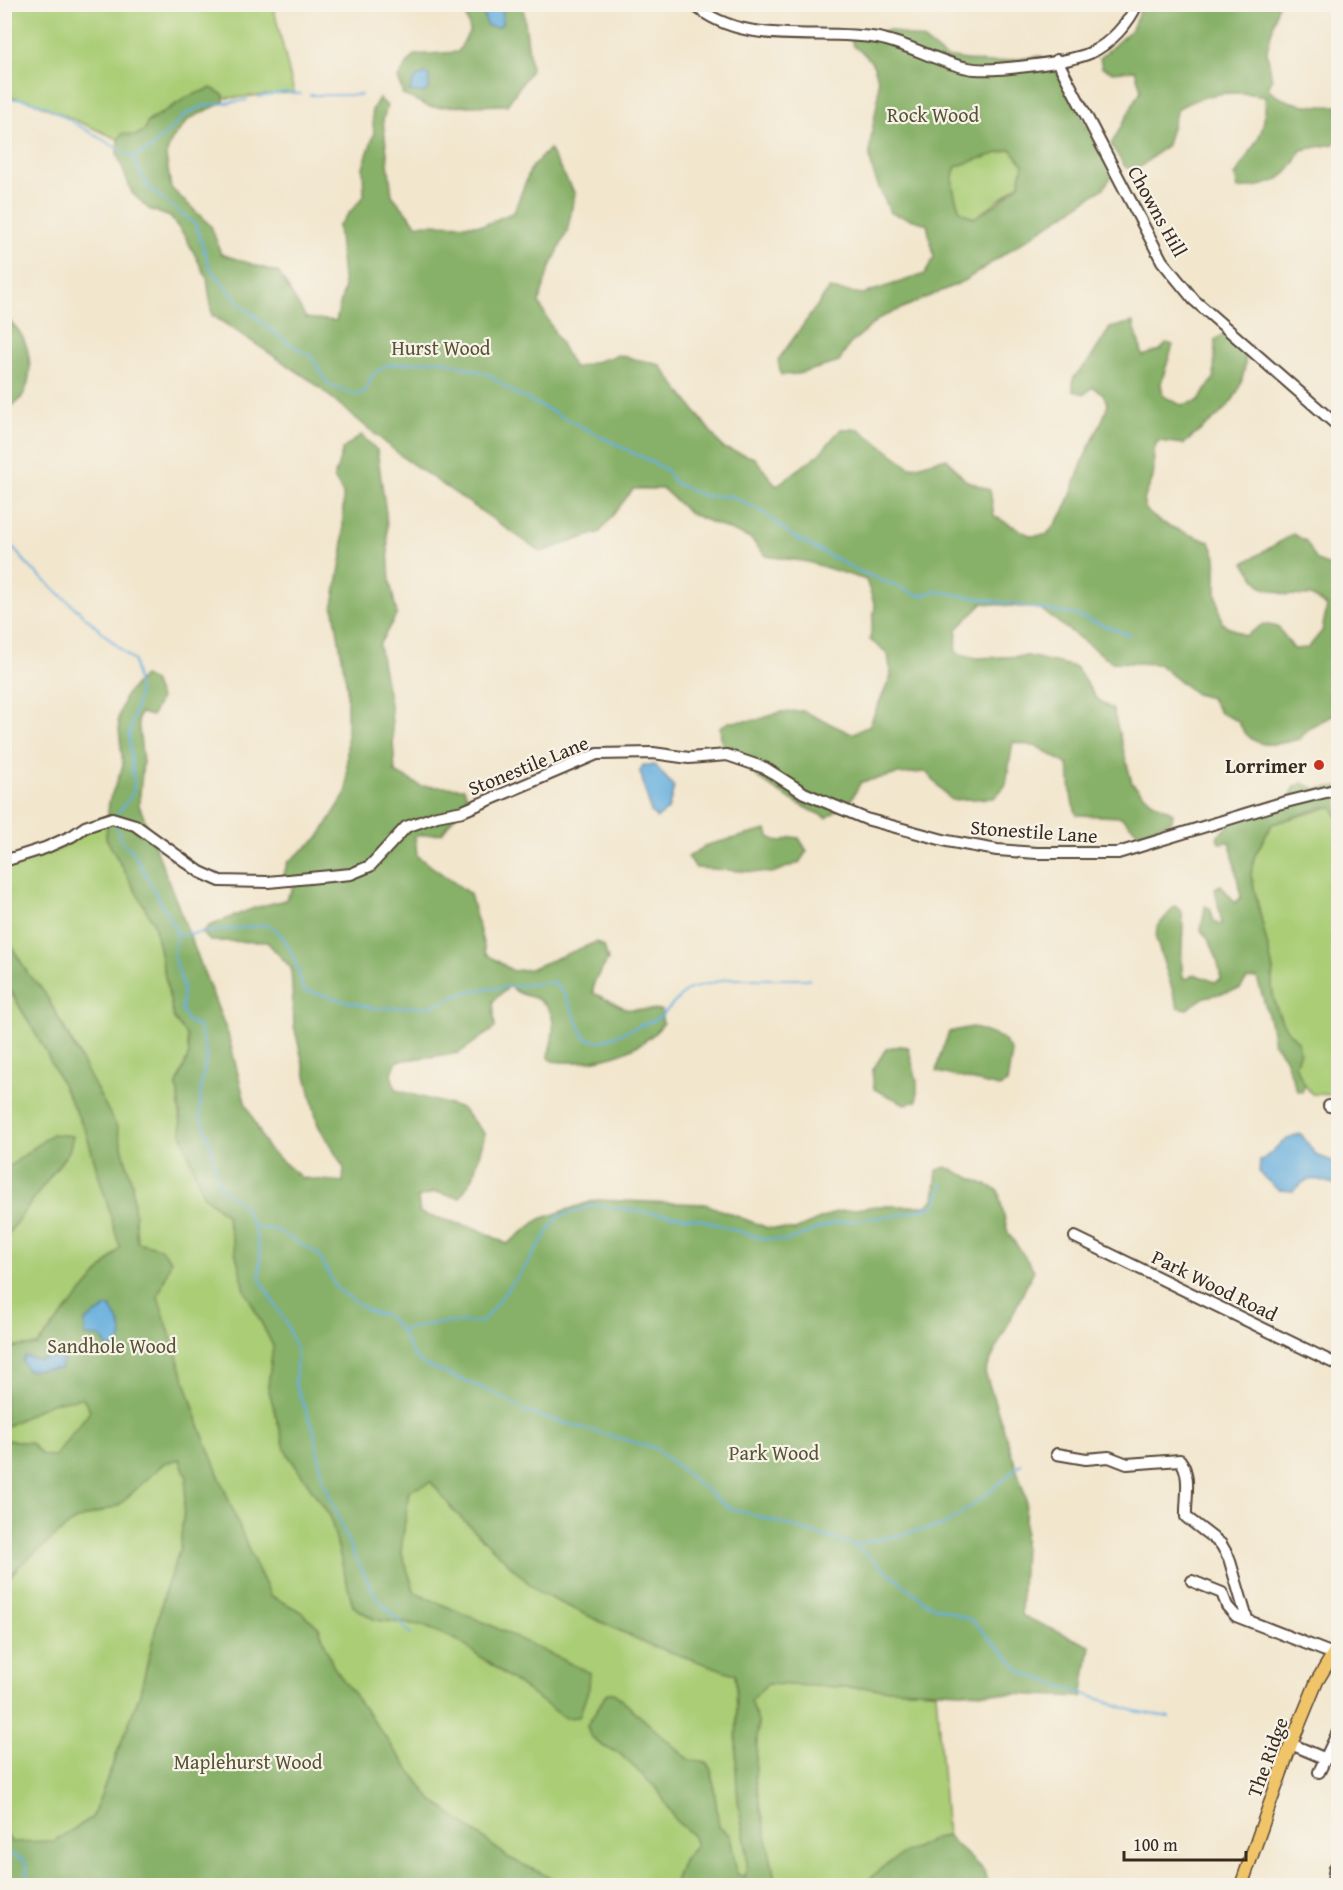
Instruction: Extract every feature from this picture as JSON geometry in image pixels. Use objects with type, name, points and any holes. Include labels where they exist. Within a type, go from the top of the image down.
[{"type":"main road","name":"The Ridge","points":[[1241,1886],[1291,1744],[1317,1681],[1336,1650]]},
{"type":"street","points":[[693,4],[712,19],[737,28],[878,38],[909,46],[970,69],[1057,60],[1090,53],[1107,42],[1125,25],[1137,4]]},
{"type":"street","name":"Chowns Hill","points":[[1057,60],[1162,261],[1194,300],[1258,353],[1338,426]]},
{"type":"street","name":"Stonestile Lane","points":[[4,861],[45,848],[72,836],[85,827],[112,818],[135,825],[200,872],[220,881],[268,882],[351,874],[370,866],[406,827],[437,816],[463,811],[597,754],[653,753],[689,758],[727,755],[765,768],[804,793],[866,819],[947,841],[997,850],[1037,853],[1126,852],[1278,804],[1338,789]]},
{"type":"street","name":"Park Wood Road","points":[[1075,1237],[1338,1365]]},
{"type":"street","points":[[1057,1454],[1086,1459],[1109,1457],[1127,1464],[1180,1460],[1184,1467],[1188,1495],[1186,1517],[1221,1544],[1229,1558],[1247,1619]]},
{"type":"street","points":[[1192,1581],[1222,1593],[1236,1616],[1336,1650]]},
{"type":"street","points":[[1319,1772],[1338,1732]]},
{"type":"street","points":[[1291,1744],[1326,1759]]},
{"type":"street","points":[[1332,1886],[1335,1868]]},
{"type":"green space","points":[[5,4],[273,5],[294,93],[233,98],[224,98],[224,95],[187,97],[147,122],[145,130],[135,136],[123,134],[118,139],[29,100],[5,97]]},
{"type":"green space","points":[[463,5],[523,5],[531,70],[507,105],[430,107],[403,95],[398,77],[414,55],[458,52],[470,30]]},
{"type":"green space","points":[[1142,5],[1278,5],[1267,51],[1272,80],[1268,89],[1275,95],[1292,102],[1310,106],[1338,106],[1338,134],[1334,144],[1301,150],[1296,161],[1284,176],[1268,184],[1238,189],[1235,176],[1261,131],[1264,121],[1265,96],[1241,93],[1220,94],[1199,99],[1177,109],[1167,145],[1140,167],[1126,168],[1111,145],[1141,90],[1135,70],[1113,72],[1102,68],[1100,58],[1132,29]]},
{"type":"green space","name":"Rock Wood","points":[[889,30],[924,40],[945,57],[989,63],[1041,56],[1054,68],[1113,173],[1104,188],[964,281],[880,318],[849,345],[839,362],[798,374],[781,375],[778,360],[829,289],[863,294],[925,274],[934,257],[927,224],[890,213],[875,178],[870,156],[878,82],[875,69],[867,57],[853,46],[851,38]],"holes":[[[1011,149],[1023,164],[1019,184],[997,204],[974,218],[960,211],[954,194],[953,182],[957,166]]]},
{"type":"green space","name":"Hurst Wood","points":[[211,88],[224,95],[224,102],[189,119],[171,141],[166,156],[171,188],[211,226],[221,254],[279,273],[306,318],[336,321],[344,289],[338,226],[364,196],[363,167],[374,134],[372,110],[379,98],[387,106],[383,120],[392,195],[416,224],[484,225],[514,212],[531,168],[549,149],[575,194],[567,232],[548,272],[539,303],[574,368],[618,355],[660,365],[723,448],[755,458],[776,486],[819,454],[841,429],[859,429],[910,467],[947,459],[965,480],[990,490],[994,516],[1031,536],[1046,535],[1066,507],[1085,456],[1106,411],[1108,404],[1103,394],[1093,387],[1085,394],[1073,391],[1073,378],[1089,361],[1110,328],[1133,322],[1143,356],[1160,350],[1167,343],[1173,345],[1161,383],[1163,396],[1181,405],[1198,401],[1214,378],[1215,340],[1227,332],[1246,350],[1245,368],[1236,395],[1220,414],[1184,444],[1158,441],[1154,449],[1153,477],[1145,497],[1146,510],[1161,522],[1210,542],[1216,557],[1216,593],[1222,623],[1245,636],[1263,624],[1278,627],[1294,649],[1308,648],[1322,631],[1327,606],[1311,596],[1287,595],[1262,587],[1244,563],[1293,534],[1306,541],[1317,561],[1338,569],[1338,713],[1310,727],[1300,739],[1271,744],[1256,742],[1243,731],[1238,721],[1220,713],[1211,698],[1196,694],[1158,664],[1112,662],[1040,609],[983,603],[957,629],[956,653],[976,658],[1028,656],[1076,667],[1096,698],[1113,710],[1132,783],[1151,801],[1173,813],[1172,821],[1139,833],[1121,817],[1077,815],[1072,801],[1068,765],[1038,747],[1013,742],[1006,785],[994,798],[951,800],[926,772],[899,774],[861,782],[851,800],[827,818],[798,803],[759,778],[722,748],[720,727],[729,722],[757,720],[781,712],[803,711],[852,734],[869,726],[891,676],[888,654],[870,640],[875,606],[866,580],[808,562],[766,556],[751,539],[689,513],[663,489],[633,489],[600,532],[541,552],[405,459],[310,380],[212,315],[207,278],[185,236],[170,217],[149,209],[132,193],[117,154],[118,139],[123,133],[135,136],[145,130],[147,123],[187,97]]},
{"type":"green space","points":[[1011,149],[1024,164],[1019,184],[974,219],[960,211],[952,182],[956,166]]},
{"type":"green space","points":[[5,319],[21,334],[29,357],[30,370],[24,393],[17,403],[5,409]]},
{"type":"green space","name":"Park Wood","points":[[361,435],[377,450],[386,513],[390,582],[397,614],[379,645],[391,710],[395,772],[421,786],[464,788],[468,799],[442,833],[415,836],[417,856],[470,894],[486,954],[513,971],[530,969],[596,942],[604,946],[608,960],[594,982],[593,993],[627,1009],[661,1010],[663,1024],[641,1044],[613,1056],[582,1062],[552,1061],[548,1056],[553,1031],[552,1016],[543,1003],[518,993],[510,986],[493,1001],[495,1028],[459,1053],[397,1061],[391,1075],[396,1090],[461,1108],[485,1134],[473,1177],[460,1198],[435,1192],[418,1198],[420,1213],[478,1229],[507,1244],[540,1219],[596,1200],[705,1204],[768,1228],[795,1230],[836,1212],[875,1206],[927,1206],[934,1199],[937,1170],[946,1167],[998,1190],[1008,1233],[1034,1270],[985,1372],[1026,1498],[1021,1615],[1090,1646],[1082,1697],[767,1684],[751,1701],[758,1722],[755,1780],[776,1885],[674,1885],[683,1860],[696,1846],[692,1834],[676,1821],[658,1790],[619,1753],[602,1746],[590,1735],[587,1726],[607,1693],[614,1693],[689,1760],[707,1763],[712,1772],[719,1827],[730,1836],[737,1874],[745,1877],[747,1858],[737,1783],[735,1674],[650,1645],[538,1592],[454,1511],[431,1482],[409,1491],[401,1551],[415,1593],[490,1625],[590,1673],[589,1688],[579,1717],[565,1718],[457,1640],[421,1625],[375,1620],[353,1606],[330,1516],[286,1452],[268,1387],[273,1346],[245,1290],[226,1215],[203,1195],[182,1135],[177,1084],[189,1054],[187,1036],[174,1019],[154,924],[106,838],[109,801],[123,766],[118,719],[125,696],[143,676],[153,681],[160,699],[152,716],[140,713],[138,720],[143,762],[139,805],[228,1034],[245,1102],[268,1149],[302,1178],[343,1182],[344,1168],[318,1125],[294,1026],[291,968],[267,942],[210,941],[202,932],[209,926],[254,908],[285,900],[293,889],[284,875],[287,863],[319,837],[347,792],[347,687],[333,605],[343,551],[343,494],[334,478],[343,449]]},
{"type":"green space","points":[[1302,783],[1316,789],[1338,786],[1338,819],[1333,808],[1324,807],[1272,824],[1254,857],[1251,875],[1273,970],[1272,989],[1276,1009],[1285,1027],[1298,1041],[1300,1052],[1295,1065],[1305,1085],[1302,1092],[1297,1091],[1285,1058],[1273,1042],[1271,1025],[1257,978],[1247,979],[1240,989],[1205,997],[1187,1009],[1178,1007],[1156,939],[1157,927],[1175,906],[1182,912],[1183,977],[1187,979],[1194,974],[1215,982],[1221,979],[1215,953],[1201,930],[1205,906],[1210,908],[1214,921],[1220,925],[1222,924],[1215,888],[1221,885],[1235,903],[1241,897],[1230,842],[1219,843],[1217,837],[1248,808],[1289,799],[1295,787]]},
{"type":"green space","points":[[1338,805],[1338,1095],[1312,1094],[1304,1084],[1295,1065],[1300,1052],[1278,1013],[1273,992],[1273,970],[1251,875],[1254,857],[1272,824]]},
{"type":"green space","points":[[107,824],[106,838],[154,924],[174,1019],[187,1036],[189,1054],[177,1084],[182,1135],[203,1195],[226,1215],[245,1290],[273,1346],[268,1387],[286,1452],[330,1516],[353,1606],[375,1620],[421,1625],[457,1640],[565,1718],[590,1673],[490,1625],[415,1593],[401,1551],[409,1490],[431,1482],[454,1511],[538,1592],[650,1645],[735,1674],[737,1783],[746,1848],[746,1877],[737,1875],[730,1836],[719,1827],[712,1772],[707,1763],[689,1760],[614,1693],[607,1693],[587,1726],[590,1735],[602,1746],[619,1753],[659,1790],[676,1821],[692,1834],[696,1846],[683,1860],[674,1885],[566,1885],[509,1858],[430,1798],[333,1666],[319,1628],[302,1612],[271,1596],[249,1551],[201,1431],[158,1297],[171,1261],[160,1248],[137,1242],[132,1184],[79,1054],[43,990],[28,974],[5,933],[4,868],[62,848],[94,827]]},
{"type":"green space","points":[[767,830],[769,837],[780,842],[792,837],[799,838],[807,851],[799,863],[772,873],[696,868],[688,857],[707,845]]},
{"type":"green space","name":"Maplehurst Wood","points":[[4,933],[28,974],[43,990],[117,1127],[132,1184],[137,1242],[160,1248],[171,1261],[158,1297],[201,1431],[249,1551],[271,1596],[302,1612],[319,1628],[333,1666],[430,1798],[509,1858],[566,1885],[5,1885],[5,1832],[11,1842],[54,1841],[92,1818],[139,1697],[165,1591],[180,1549],[187,1478],[180,1459],[164,1463],[119,1505],[74,1521],[19,1566],[5,1583],[5,1446],[8,1440],[31,1443],[41,1454],[54,1457],[90,1411],[83,1398],[51,1403],[5,1427],[5,1348],[37,1345],[120,1248],[86,1132],[44,1048],[5,981]]},
{"type":"green space","points":[[4,981],[44,1048],[86,1132],[121,1248],[37,1345],[5,1348],[5,1238],[69,1151],[52,1134],[5,1170]]},
{"type":"green space","points":[[972,1027],[1002,1038],[1012,1052],[1007,1083],[999,1087],[937,1072],[949,1032]]},
{"type":"green space","points":[[908,1047],[917,1081],[917,1101],[905,1104],[874,1089],[872,1071],[886,1049]]},
{"type":"green space","points":[[52,1134],[73,1136],[69,1151],[5,1238],[5,1170]]},
{"type":"green space","points":[[83,1397],[90,1411],[54,1457],[5,1446],[5,1427],[51,1403]]},
{"type":"green space","points":[[180,1459],[187,1478],[180,1549],[165,1591],[139,1697],[92,1818],[54,1841],[11,1843],[5,1832],[5,1583],[19,1566],[74,1521],[119,1505],[164,1463]]},
{"type":"green space","points":[[767,1684],[936,1691],[947,1836],[932,1838],[867,1882],[867,1885],[776,1885],[755,1780],[758,1722],[750,1701]]},
{"type":"green space","points":[[947,1836],[984,1871],[988,1885],[867,1885],[879,1870],[890,1862],[927,1842]]},
{"type":"water","points":[[468,5],[503,5],[502,24],[498,27],[487,26],[482,9]]},
{"type":"water","points":[[424,74],[429,75],[429,88],[424,93],[409,91],[415,78]]},
{"type":"water","points":[[643,765],[655,765],[674,787],[668,810],[657,818],[651,812],[640,771]]},
{"type":"water","points":[[1301,1134],[1316,1155],[1338,1163],[1338,1186],[1325,1181],[1309,1180],[1293,1191],[1278,1190],[1259,1173],[1260,1161],[1284,1141]]},
{"type":"water","points":[[107,1307],[111,1307],[122,1332],[116,1348],[108,1348],[101,1337],[85,1336],[85,1321]]},
{"type":"water","points":[[25,1356],[40,1360],[49,1357],[64,1359],[60,1369],[27,1370],[22,1361]]},
{"type":"waterway","points":[[259,97],[284,92],[301,94]]},
{"type":"waterway","points":[[310,95],[361,95]]},
{"type":"waterway","points":[[4,99],[22,99],[44,105],[132,157],[149,188],[196,225],[210,268],[242,306],[288,343],[311,356],[329,385],[357,395],[366,391],[373,374],[387,365],[440,360],[487,374],[513,392],[665,469],[675,483],[704,496],[731,496],[763,512],[792,536],[861,572],[921,596],[935,591],[1076,615],[1129,635]]},
{"type":"waterway","points":[[133,157],[150,149],[186,114],[203,106],[247,100]]},
{"type":"waterway","points":[[4,538],[30,567],[134,661],[139,693],[129,736],[134,786],[132,795],[118,813]]},
{"type":"waterway","points":[[117,827],[122,842],[134,853],[177,932],[174,957],[183,986],[182,1011],[188,1021],[199,1027],[207,1056],[201,1086],[200,1115],[209,1139],[219,1186],[242,1204],[254,1227],[260,1252],[260,1279],[287,1325],[297,1352],[295,1384],[314,1430],[323,1479],[352,1551],[376,1597],[411,1634]]},
{"type":"waterway","points":[[180,935],[267,925],[275,929],[287,943],[303,990],[373,1008],[429,1007],[470,991],[553,982],[565,995],[585,1038],[600,1042],[659,1018],[687,990],[726,979],[809,979]]},
{"type":"waterway","points":[[400,1330],[437,1323],[482,1322],[523,1270],[558,1217],[594,1205],[699,1219],[760,1238],[786,1241],[833,1223],[899,1215],[934,1206],[943,1184]]},
{"type":"waterway","points":[[254,1227],[276,1230],[318,1254],[336,1288],[368,1311],[388,1316],[400,1330],[414,1356],[425,1365],[495,1393],[526,1412],[655,1448],[727,1507],[854,1545],[927,1603],[973,1621],[1023,1673],[1134,1711],[1169,1717]]},
{"type":"waterway","points":[[854,1545],[945,1525],[985,1496],[1022,1463]]},
{"type":"waterway","points":[[4,1851],[25,1861],[31,1886]]},
{"type":"place","name":"Lorrimer","points":[[1319,765]]},
{"type":"park label","name":"Sandhole Wood","points":[[112,1345]]}]
